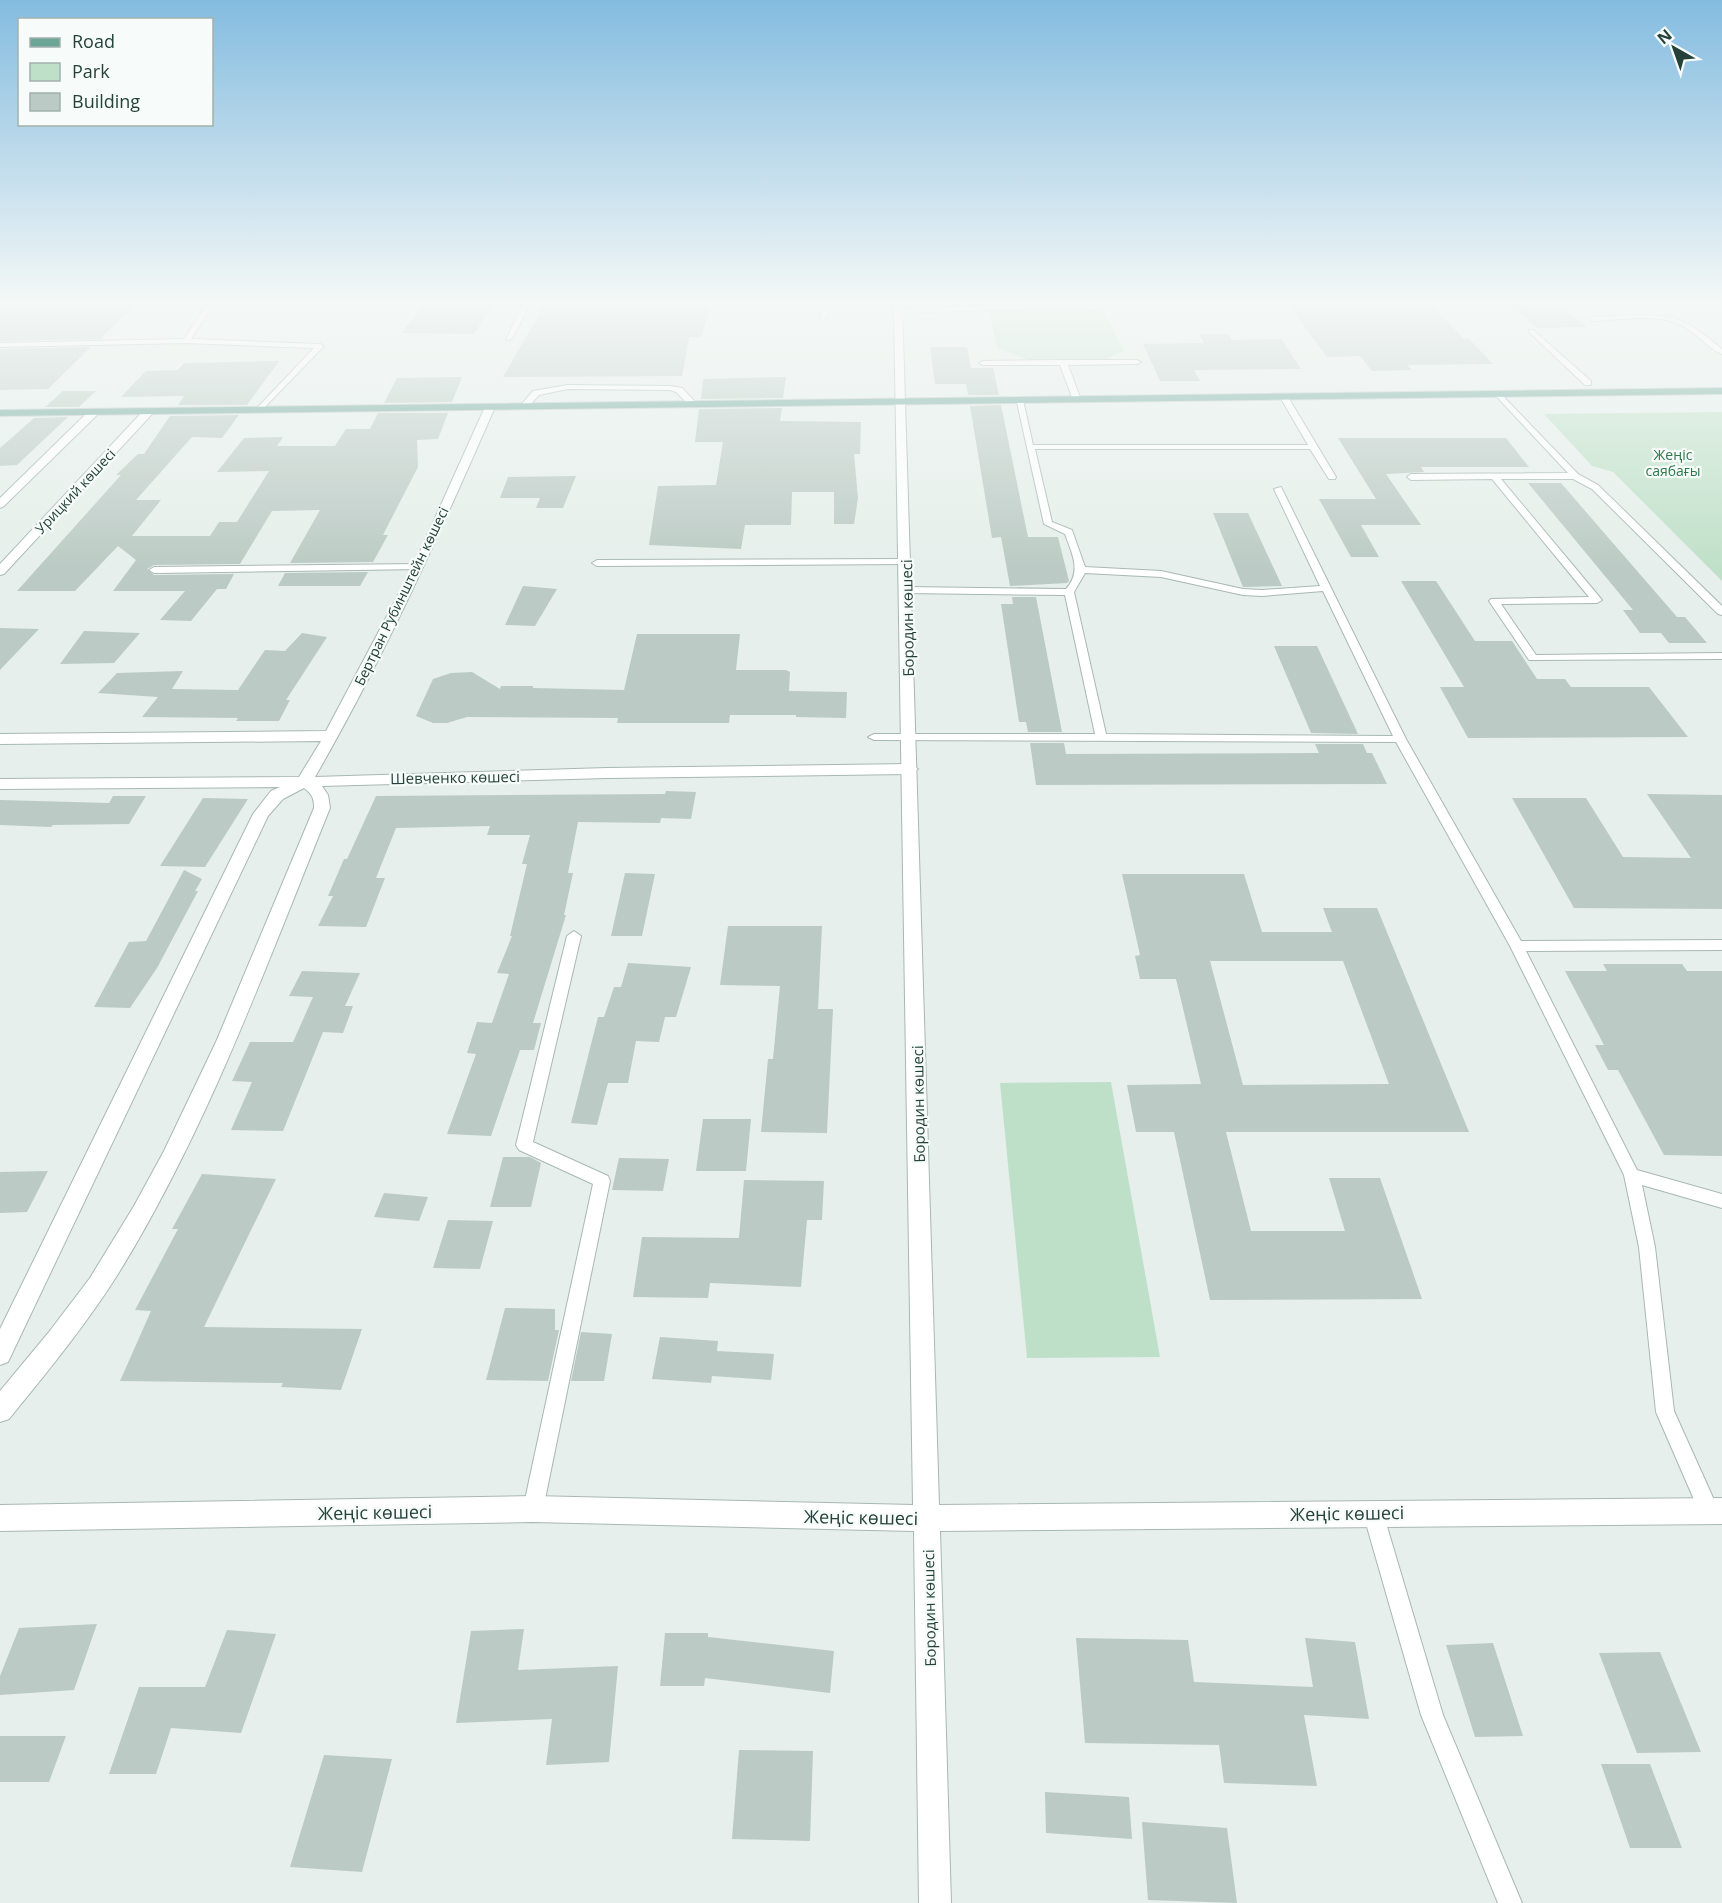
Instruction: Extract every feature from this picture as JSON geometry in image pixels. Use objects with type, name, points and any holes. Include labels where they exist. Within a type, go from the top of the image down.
[{"type":"main road","points":[[0,413],[1587,393]]},
{"type":"street","name":"Бородин көшесі","points":[[902,393],[935,1903]]},
{"type":"street","name":"Бертран Рубинштейн көшесі","points":[[304,782],[331,736],[419,567],[490,407]]},
{"type":"street","name":"Урицкий көшесі","points":[[0,571],[149,411]]},
{"type":"street","points":[[0,504],[94,412]]},
{"type":"street","points":[[0,739],[331,736]]},
{"type":"street","name":"Шевченко көшесі","points":[[0,784],[304,782],[607,773],[910,769]]},
{"type":"street","points":[[0,1354],[261,814],[277,795],[304,782],[318,790],[323,798],[322,808],[187,1130],[112,1264],[77,1317],[0,1410]]},
{"type":"street","name":"Жеңіс көшесі","points":[[0,1518],[533,1509],[927,1518],[1716,1511]]},
{"type":"lane","points":[[260,410],[276,393]]},
{"type":"lane","points":[[524,406],[537,393]]},
{"type":"lane","points":[[682,393],[693,404]]},
{"type":"lane","points":[[1074,393],[1077,400]]},
{"type":"lane","points":[[1498,394],[1575,476],[1594,487],[1722,612]]},
{"type":"lane","points":[[1284,397],[1332,477]]},
{"type":"lane","points":[[906,590],[1069,592],[1079,582],[1082,570],[1069,532],[1048,524],[1019,400]]},
{"type":"lane","points":[[1030,447],[1313,447]]},
{"type":"lane","points":[[1411,477],[1575,476]]},
{"type":"lane","points":[[1495,477],[1597,600],[1494,601],[1533,658],[1722,656]]},
{"type":"lane","points":[[1278,489],[1400,739],[1517,946],[1632,1175],[1647,1247],[1665,1412],[1716,1511]]},
{"type":"lane","points":[[597,564],[905,561]]},
{"type":"lane","points":[[154,570],[419,567]]},
{"type":"lane","points":[[1082,570],[1161,574],[1243,592],[1263,594],[1326,588]]},
{"type":"lane","points":[[1069,592],[1101,737]]},
{"type":"lane","points":[[874,737],[1400,739]]},
{"type":"lane","points":[[533,1509],[603,1181],[524,1144],[574,936]]},
{"type":"lane","points":[[1517,946],[1722,945]]},
{"type":"lane","points":[[1632,1175],[1722,1201]]},
{"type":"lane","points":[[1372,1513],[1432,1715],[1510,1903]]},
{"type":"green space","name":"Жеңіс саябағы","points":[[1722,412],[1722,581],[1613,472],[1592,466],[1544,414]]},
{"type":"green space","points":[[1111,1082],[1160,1357],[1027,1358],[1000,1083]]},
{"type":"building","points":[[61,393],[94,393],[79,407],[45,407]]},
{"type":"building","points":[[125,393],[256,393],[247,405],[178,405],[184,396],[121,397]]},
{"type":"building","points":[[389,393],[456,393],[452,402],[384,403]]},
{"type":"building","points":[[702,393],[784,393],[783,398],[701,399]]},
{"type":"building","points":[[968,393],[999,393],[999,395],[968,395]]},
{"type":"building","points":[[1001,405],[1028,537],[1058,537],[1069,581],[1067,583],[1010,586],[1001,537],[992,538],[970,406]]},
{"type":"building","points":[[782,408],[780,421],[861,422],[860,454],[854,454],[858,498],[854,524],[834,524],[834,492],[792,492],[791,525],[745,525],[741,549],[649,545],[658,486],[716,485],[723,442],[695,442],[699,409]]},
{"type":"building","points":[[378,413],[448,413],[438,439],[417,440],[418,467],[383,535],[388,535],[373,562],[290,563],[320,510],[272,511],[240,564],[154,565],[147,569],[154,575],[234,574],[226,589],[217,589],[191,621],[160,620],[185,591],[113,591],[136,560],[118,546],[75,591],[17,591],[121,475],[116,475],[138,454],[144,454],[170,416],[239,415],[222,438],[192,437],[136,500],[161,500],[132,536],[210,536],[219,522],[237,522],[269,471],[217,472],[244,438],[283,437],[277,446],[335,446],[346,429],[370,429]]},
{"type":"building","points":[[68,417],[17,465],[0,466],[0,448],[34,418]]},
{"type":"building","points":[[1338,438],[1506,438],[1529,467],[1421,467],[1424,472],[1386,474],[1421,525],[1361,525],[1379,557],[1351,557],[1319,499],[1376,499]]},
{"type":"building","points":[[576,476],[563,508],[536,508],[540,498],[500,498],[508,477]]},
{"type":"building","points":[[1528,483],[1561,483],[1677,617],[1685,617],[1707,643],[1669,643],[1661,633],[1640,633],[1623,610],[1633,610]]},
{"type":"building","points":[[1213,513],[1248,513],[1282,586],[1243,587]]},
{"type":"building","points":[[368,572],[360,586],[278,586],[285,573]]},
{"type":"building","points":[[1401,581],[1436,581],[1475,641],[1512,641],[1537,679],[1565,679],[1571,687],[1649,687],[1688,737],[1468,738],[1440,687],[1464,687]]},
{"type":"building","points":[[523,586],[557,589],[535,626],[505,625]]},
{"type":"building","points":[[1012,597],[1036,597],[1062,732],[1028,732],[1026,722],[1019,722],[1001,604],[1013,604]]},
{"type":"building","points":[[0,628],[39,629],[0,670]]},
{"type":"building","points":[[84,631],[140,633],[114,663],[60,664]]},
{"type":"building","points":[[302,633],[327,637],[286,700],[290,700],[279,721],[236,721],[238,718],[142,717],[158,697],[98,693],[117,673],[183,671],[172,689],[238,690],[265,650],[285,651]]},
{"type":"building","points":[[637,634],[740,634],[736,670],[786,670],[790,672],[789,691],[847,692],[846,718],[730,715],[729,723],[617,723],[618,718],[467,717],[447,723],[433,723],[416,716],[433,679],[451,673],[472,672],[500,689],[501,686],[533,686],[533,688],[624,690]]},
{"type":"building","points":[[1274,646],[1317,646],[1358,734],[1311,733]]},
{"type":"building","points":[[1030,743],[1064,743],[1066,754],[1319,753],[1315,744],[1363,744],[1367,753],[1372,753],[1387,784],[1036,785]]},
{"type":"building","points":[[666,791],[696,792],[691,819],[661,818],[660,823],[578,822],[568,873],[573,873],[564,915],[566,915],[533,1023],[541,1023],[534,1050],[520,1050],[491,1136],[447,1134],[476,1054],[467,1053],[477,1022],[492,1023],[509,974],[497,973],[512,936],[510,936],[527,864],[522,864],[530,835],[487,835],[490,826],[396,828],[376,878],[385,878],[366,927],[318,926],[333,896],[328,896],[344,859],[347,859],[376,796],[665,794]]},
{"type":"building","points":[[1647,794],[1722,795],[1722,909],[1574,908],[1512,798],[1586,798],[1623,857],[1691,858]]},
{"type":"building","points":[[113,796],[146,796],[129,824],[53,825],[51,827],[0,825],[0,800],[109,803]]},
{"type":"building","points":[[203,798],[248,799],[205,867],[160,866]]},
{"type":"building","points":[[184,870],[202,879],[195,891],[198,891],[157,968],[130,1008],[94,1007],[129,942],[146,941]]},
{"type":"building","points":[[625,873],[655,874],[642,936],[611,936]]},
{"type":"building","points":[[1122,874],[1244,874],[1262,932],[1332,932],[1323,908],[1377,908],[1469,1132],[1226,1132],[1251,1231],[1345,1231],[1329,1178],[1380,1178],[1422,1299],[1210,1300],[1174,1132],[1136,1132],[1127,1085],[1201,1084],[1176,979],[1140,979],[1135,956],[1140,955]],"holes":[[[1210,961],[1343,961],[1389,1084],[1243,1085]]]},
{"type":"building","points":[[728,926],[822,926],[818,1009],[833,1009],[827,1133],[761,1132],[768,1059],[773,1059],[780,986],[720,985]]},
{"type":"building","points":[[628,963],[691,967],[676,1017],[665,1017],[659,1042],[636,1041],[628,1083],[608,1083],[597,1125],[571,1123],[598,1017],[604,1017],[614,987],[621,987]]},
{"type":"building","points":[[1603,964],[1682,964],[1687,971],[1722,971],[1722,1156],[1664,1155],[1618,1070],[1608,1070],[1595,1045],[1604,1045],[1565,971],[1607,971]]},
{"type":"building","points":[[302,971],[360,973],[345,1006],[353,1006],[343,1033],[323,1032],[283,1131],[231,1130],[252,1082],[232,1081],[250,1042],[293,1042],[313,997],[289,996]]},
{"type":"building","points":[[703,1119],[751,1119],[746,1171],[696,1171]]},
{"type":"building","points":[[503,1157],[530,1157],[541,1163],[531,1207],[490,1207]]},
{"type":"building","points":[[619,1158],[669,1159],[663,1191],[612,1190]]},
{"type":"building","points":[[48,1171],[27,1212],[0,1213],[0,1172]]},
{"type":"building","points":[[202,1174],[276,1179],[204,1327],[362,1329],[341,1390],[281,1387],[283,1383],[120,1381],[151,1311],[135,1310],[178,1229],[172,1229]]},
{"type":"building","points":[[744,1180],[824,1181],[822,1220],[807,1220],[801,1287],[710,1283],[708,1298],[633,1297],[642,1237],[739,1238]]},
{"type":"building","points":[[384,1193],[428,1197],[419,1221],[374,1217]]},
{"type":"building","points":[[448,1220],[493,1221],[480,1269],[433,1268]]},
{"type":"building","points":[[505,1308],[555,1309],[555,1330],[559,1330],[548,1381],[486,1380]]},
{"type":"building","points":[[581,1332],[612,1334],[604,1381],[571,1381]]},
{"type":"building","points":[[660,1337],[718,1341],[717,1351],[774,1354],[771,1380],[712,1376],[711,1383],[652,1379]]},
{"type":"building","points":[[97,1624],[74,1690],[0,1695],[0,1676],[19,1628]]},
{"type":"building","points":[[524,1629],[518,1670],[618,1666],[609,1762],[546,1765],[552,1719],[456,1723],[471,1631]]},
{"type":"building","points":[[227,1630],[276,1634],[241,1733],[171,1728],[156,1774],[109,1774],[139,1687],[205,1687]]},
{"type":"building","points":[[665,1633],[708,1633],[708,1637],[834,1651],[830,1693],[705,1678],[704,1686],[660,1686]]},
{"type":"building","points":[[1076,1638],[1188,1640],[1194,1682],[1313,1687],[1305,1638],[1355,1642],[1369,1719],[1304,1715],[1317,1786],[1224,1783],[1219,1745],[1085,1743]]},
{"type":"building","points":[[1493,1643],[1523,1736],[1475,1737],[1446,1645]]},
{"type":"building","points":[[1660,1652],[1701,1752],[1637,1753],[1599,1653]]},
{"type":"building","points":[[0,1736],[66,1736],[49,1782],[0,1782]]},
{"type":"building","points":[[739,1750],[813,1751],[810,1841],[732,1839]]},
{"type":"building","points":[[324,1755],[392,1759],[362,1872],[290,1867]]},
{"type":"building","points":[[1601,1764],[1650,1764],[1682,1848],[1630,1848]]},
{"type":"building","points":[[1045,1792],[1129,1797],[1132,1839],[1046,1833]]},
{"type":"building","points":[[1142,1822],[1227,1828],[1237,1903],[1148,1900]]}]
